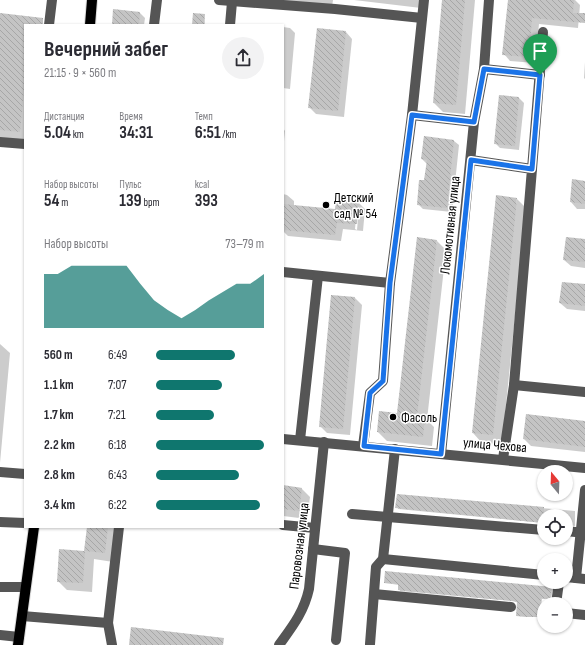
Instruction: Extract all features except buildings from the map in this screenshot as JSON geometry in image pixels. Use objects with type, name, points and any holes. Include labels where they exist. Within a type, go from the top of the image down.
[{"type":"main road","points":[[90,24],[92,0]]},
{"type":"main road","points":[[18,641],[34,528]]},
{"type":"street","points":[[49,24],[52,0]]},
{"type":"street","points":[[154,24],[157,0]]},
{"type":"street","points":[[219,0],[232,2],[336,4],[422,18]]},
{"type":"street","points":[[364,446],[370,393],[383,381],[390,283],[412,115],[424,0]]},
{"type":"street","name":"Локомотивная улица","points":[[441,454],[474,122],[484,69],[489,0]]},
{"type":"street","points":[[230,24],[232,2]]},
{"type":"street","points":[[502,460],[514,385],[543,32]]},
{"type":"street","points":[[484,69],[540,75]]},
{"type":"street","points":[[412,115],[474,122]]},
{"type":"street","points":[[0,142],[24,144]]},
{"type":"street","points":[[471,160],[532,169]]},
{"type":"street","points":[[284,272],[390,283]]},
{"type":"street","points":[[300,440],[318,276]]},
{"type":"street","points":[[514,385],[585,392]]},
{"type":"street","name":"улица Чехова","points":[[284,439],[585,468]]},
{"type":"street","name":"Паровозная улица","points":[[279,645],[301,614],[306,604],[324,442]]},
{"type":"street","points":[[370,644],[376,567],[384,559],[395,449]]},
{"type":"street","points":[[0,472],[24,474]]},
{"type":"street","points":[[576,578],[583,533],[585,490]]},
{"type":"street","points":[[352,514],[537,529]]},
{"type":"street","points":[[0,522],[24,523]]},
{"type":"street","points":[[284,525],[315,528]]},
{"type":"street","points":[[112,645],[108,623],[119,528]]},
{"type":"street","points":[[573,532],[583,533]]},
{"type":"street","points":[[313,549],[345,553],[336,640]]},
{"type":"street","points":[[384,559],[537,574]]},
{"type":"street","points":[[0,586],[25,587]]},
{"type":"street","points":[[374,594],[511,607]]},
{"type":"street","points":[[573,614],[585,615]]},
{"type":"street","points":[[22,616],[108,623]]},
{"type":"street","points":[[0,635],[18,641]]},
{"type":"place","name":"Детский сад № 54","points":[[326,205]]},
{"type":"place","name":"Фасоль","points":[[393,417]]},
{"type":"route","points":[[484,69],[540,75],[532,169],[471,160],[441,454],[364,446],[370,393],[383,381],[390,283],[412,115],[474,122],[484,69]]}]
